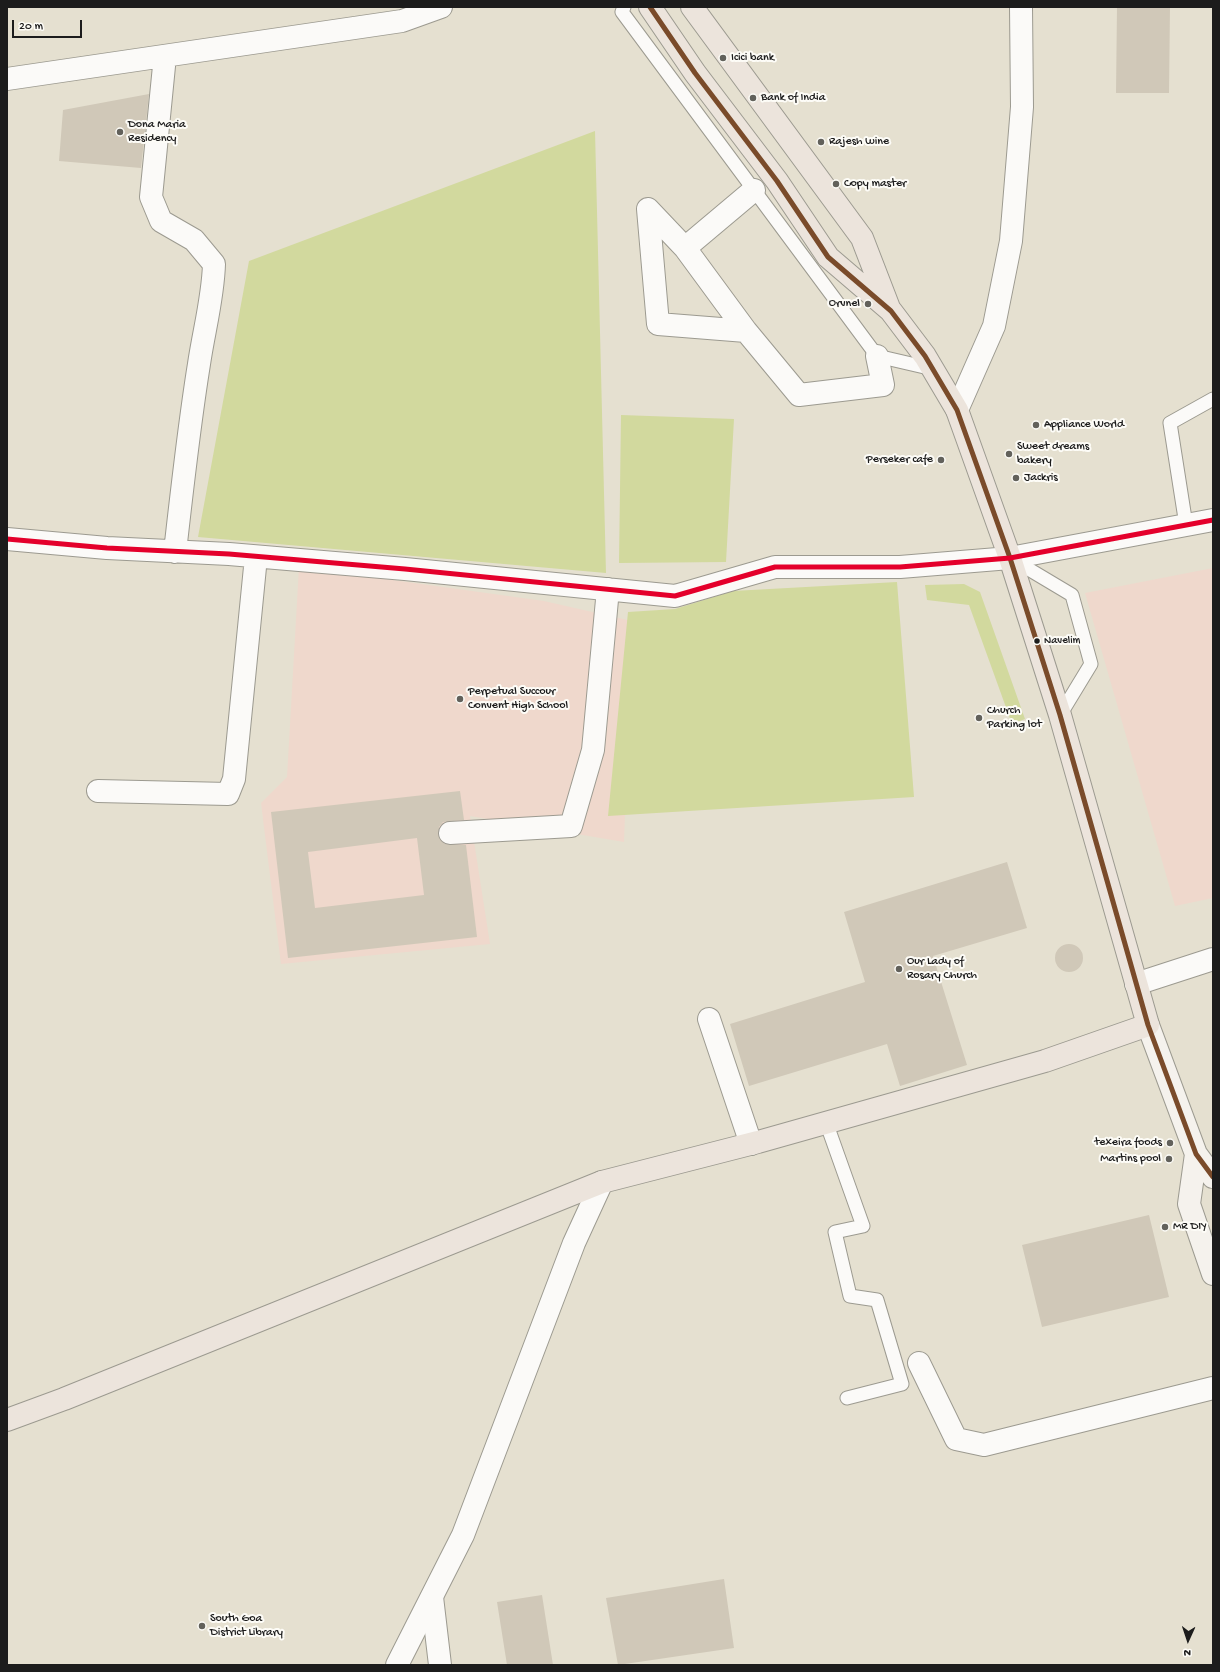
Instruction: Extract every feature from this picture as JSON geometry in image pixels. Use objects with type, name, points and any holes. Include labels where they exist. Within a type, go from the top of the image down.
[{"type":"main road","points":[[650,7],[694,73],[777,181],[828,257],[891,311],[933,369],[957,410],[1010,558],[1060,714],[1148,1024],[1196,1154],[1213,1177]]},
{"type":"main road","points":[[692,7],[862,238],[891,311]]},
{"type":"main road","points":[[7,1420],[64,1399],[602,1182],[750,1144],[1044,1061],[1148,1024]]},
{"type":"main road","points":[[1196,1154],[1189,1204],[1213,1274]]},
{"type":"street","points":[[7,79],[402,21],[441,7]]},
{"type":"street","points":[[957,410],[994,326],[1011,241],[1022,107],[1021,7]]},
{"type":"street","points":[[165,56],[151,196],[161,221],[194,240],[214,264],[214,286],[202,338],[188,431],[175,552]]},
{"type":"street","points":[[685,248],[754,190]]},
{"type":"street","points":[[746,331],[658,324],[648,209],[685,248],[746,331],[799,395],[883,385],[877,356]]},
{"type":"street","points":[[7,539],[256,557],[675,596],[775,567],[900,567],[1010,558],[1213,520]]},
{"type":"street","points":[[98,791],[228,794],[234,779],[256,557]]},
{"type":"street","points":[[450,833],[571,826],[593,750],[608,589]]},
{"type":"street","points":[[1136,984],[1213,959]]},
{"type":"street","points":[[709,1019],[750,1144]]},
{"type":"street","points":[[397,1665],[463,1535],[574,1242],[602,1182]]},
{"type":"street","points":[[919,1363],[956,1439],[984,1445],[1213,1388]]},
{"type":"street","points":[[432,1597],[440,1665]]},
{"type":"lane","points":[[624,7],[622,12],[877,356],[933,369]]},
{"type":"lane","points":[[1186,525],[1170,424],[1213,399]]},
{"type":"lane","points":[[1010,558],[1072,595],[1091,664],[1060,714]]},
{"type":"lane","points":[[826,1122],[863,1226],[835,1232],[850,1296],[878,1300],[902,1384],[847,1398]]},
{"type":"shaded area","name":"Perpetual Succour Convent High School","points":[[299,567],[544,601],[632,621],[624,842],[470,816],[490,944],[281,964],[261,803],[287,777]]},
{"type":"shaded area","points":[[1213,568],[1213,898],[1175,906],[1085,593]]},
{"type":"green space","points":[[595,131],[606,573],[198,537],[249,261]]},
{"type":"green space","points":[[621,415],[734,419],[726,562],[619,563]]},
{"type":"green space","points":[[897,582],[914,797],[608,816],[628,612],[675,609],[733,591]]},
{"type":"green space","points":[[964,584],[980,592],[1025,719],[1012,724],[969,605],[927,600],[925,585]]},
{"type":"building","points":[[1117,7],[1170,7],[1169,93],[1116,93]]},
{"type":"building","points":[[149,94],[141,168],[59,161],[63,110]]},
{"type":"building","points":[[460,791],[464,820],[443,822],[439,827],[438,834],[440,840],[445,844],[466,845],[477,937],[288,958],[271,812]],"holes":[[[417,838],[424,895],[315,908],[308,852]]]},
{"type":"building","name":"Our Lady of Rosary Church","points":[[1007,862],[1027,928],[933,956],[967,1065],[900,1086],[887,1044],[749,1086],[730,1024],[865,982],[844,912]]},
{"type":"building","points":[[1069,944],[1079,948],[1083,958],[1079,968],[1069,972],[1059,968],[1055,958],[1059,948]]},
{"type":"building","points":[[1149,1215],[1169,1297],[1042,1327],[1022,1245]]},
{"type":"building","points":[[724,1579],[734,1648],[618,1665],[606,1598]]},
{"type":"building","points":[[542,1595],[553,1665],[507,1665],[497,1602]]},
{"type":"transit line","points":[[650,7],[695,73],[777,181],[828,257],[891,311],[925,356],[957,410],[1010,558],[1060,715],[1148,1025],[1196,1154],[1213,1177]]},
{"type":"transit line","points":[[7,539],[107,548],[229,554],[405,569],[675,596],[775,567],[900,567],[1010,558],[1213,520]]},
{"type":"place","name":"Icici bank","points":[[723,58]]},
{"type":"place","name":"Bank of India","points":[[753,98]]},
{"type":"place","name":"Dona Maria Residency","points":[[120,132]]},
{"type":"place","name":"Rajesh wine","points":[[821,142]]},
{"type":"place","name":"Copy master","points":[[836,184]]},
{"type":"place","name":"Orvnel","points":[[868,304]]},
{"type":"place","name":"Appliance World","points":[[1036,425]]},
{"type":"place","name":"Sweet dreams bakery","points":[[1009,454]]},
{"type":"place","name":"Perseker cafe","points":[[941,460]]},
{"type":"place","name":"Jackris","points":[[1016,478]]},
{"type":"place","name":"Navelim","points":[[1037,641]]},
{"type":"place","name":"Perpetual Succour Convent High School","points":[[460,699]]},
{"type":"place","name":"Church Parking lot","points":[[979,718]]},
{"type":"place","name":"Our Lady of Rosary Church","points":[[899,969]]},
{"type":"place","name":"texeira foods","points":[[1170,1143]]},
{"type":"place","name":"Martins pool","points":[[1169,1159]]},
{"type":"place","name":"MR DIY","points":[[1165,1227]]},
{"type":"place","name":"South Goa District Library","points":[[202,1626]]}]
